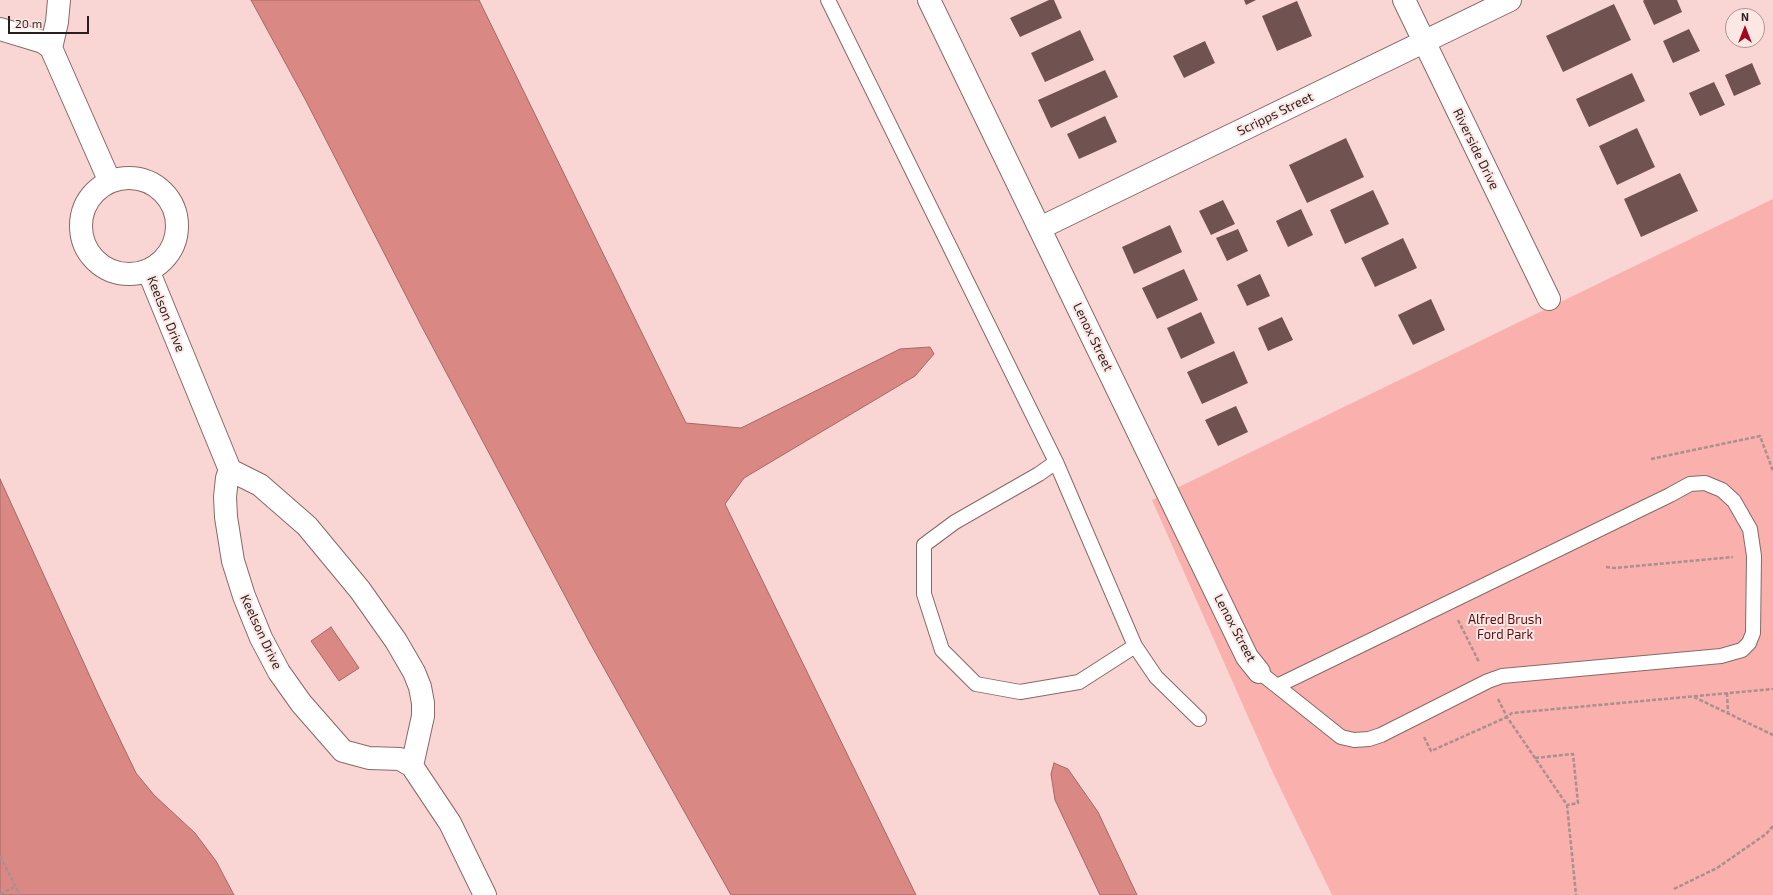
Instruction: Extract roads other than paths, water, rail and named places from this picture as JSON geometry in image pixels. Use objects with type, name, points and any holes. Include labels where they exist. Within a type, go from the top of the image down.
[{"type":"street","points":[[51,48],[57,22],[58,0]]},
{"type":"street","name":"Lenox Street","points":[[930,0],[1247,657],[1259,672]]},
{"type":"street","name":"Riverside Drive","points":[[1404,0],[1549,299]]},
{"type":"street","name":"Scripps Street","points":[[1040,228],[1510,0]]},
{"type":"street","points":[[0,29],[43,42],[51,48],[110,182]]},
{"type":"street","name":"Keelson Drive","points":[[122,178],[135,178],[147,181],[163,192],[174,207],[177,218],[175,241],[170,252],[163,260],[148,270],[131,274],[109,270],[99,264],[85,245],[81,220],[85,208],[91,197],[99,188],[110,182],[122,178]]},
{"type":"street","name":"Keelson Drive","points":[[148,270],[230,470],[227,478],[225,497],[226,517],[233,561],[244,596],[261,638],[279,672],[301,703],[343,751],[369,758],[400,759],[412,766]]},
{"type":"street","points":[[230,470],[260,485],[307,526],[360,590],[396,641],[414,672],[420,687],[423,703],[423,716],[412,766],[450,823],[485,895]]},
{"type":"lane","points":[[828,0],[1056,462],[1135,646],[1156,677],[1199,719]]},
{"type":"lane","points":[[1056,462],[1039,474],[954,522],[924,545],[924,594],[942,650],[976,684],[1020,692],[1079,682],[1135,646]]},
{"type":"lane","points":[[1259,672],[1340,737],[1354,740],[1369,739],[1381,735],[1488,681],[1502,676],[1720,656],[1742,650],[1749,643],[1753,633],[1754,556],[1750,529],[1734,501],[1722,490],[1704,483],[1690,484],[1277,686]]},
{"type":"park label","name":"Alfred Brush Ford Park","points":[[1505,628]]}]
